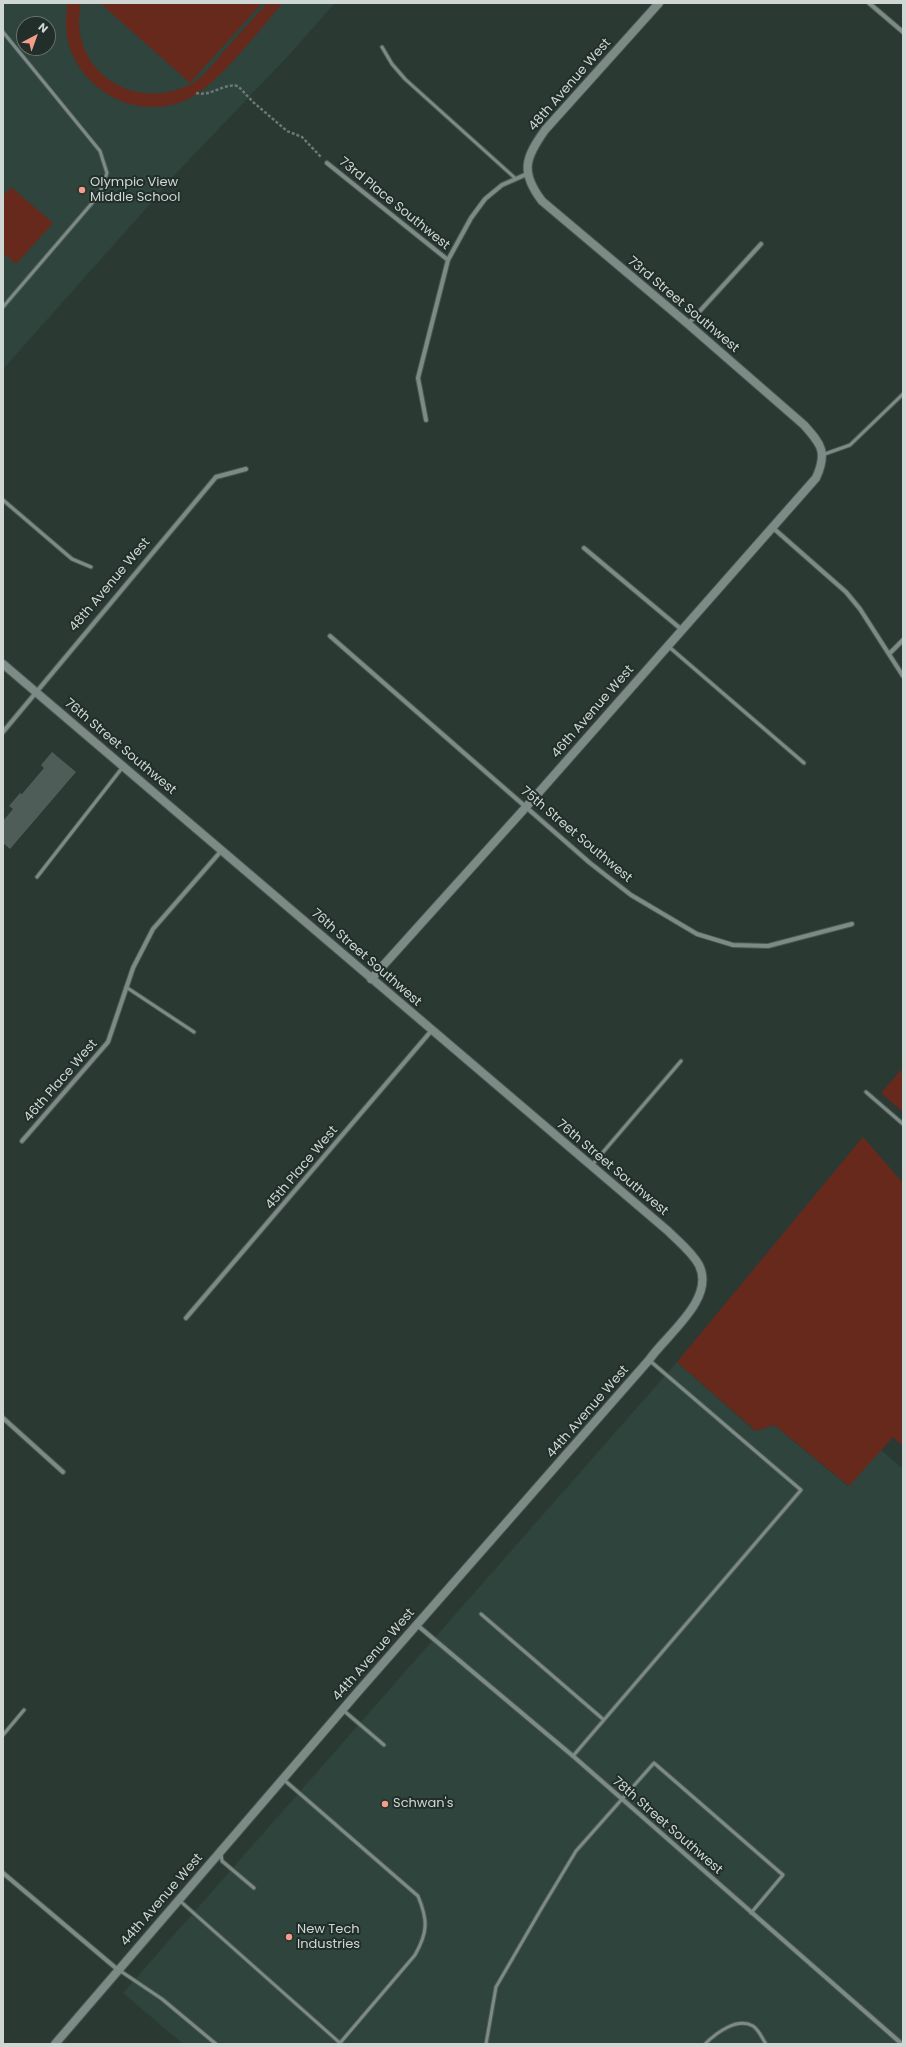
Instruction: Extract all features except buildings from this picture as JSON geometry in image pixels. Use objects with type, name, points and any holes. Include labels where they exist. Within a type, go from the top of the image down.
[{"type":"street","name":"48th Avenue West","points":[[527,174],[528,161],[532,149],[545,130],[659,3]]},
{"type":"street","points":[[869,3],[902,31]]},
{"type":"street","name":"73rd Place Southwest","points":[[327,164],[448,260]]},
{"type":"street","points":[[426,420],[418,378],[448,260],[470,218],[492,191],[515,178],[527,174]]},
{"type":"street","name":"73rd Street Southwest","points":[[527,174],[533,188],[542,201],[688,324],[804,425],[819,441],[822,455]]},
{"type":"street","points":[[688,324],[761,244]]},
{"type":"street","name":"46th Avenue West","points":[[371,979],[526,807],[681,629],[816,478],[821,468],[822,455]]},
{"type":"street","name":"48th Avenue West","points":[[3,732],[216,477],[246,468]]},
{"type":"street","points":[[772,527],[846,592],[860,609],[903,676]]},
{"type":"street","points":[[584,548],[681,629]]},
{"type":"street","name":"75th Street Southwest","points":[[330,636],[590,863],[631,895],[697,934],[733,945],[768,946],[852,924]]},
{"type":"street","points":[[889,654],[903,640]]},
{"type":"street","name":"76th Street Southwest","points":[[3,664],[222,849],[371,979],[668,1231],[692,1254],[700,1266],[703,1278]]},
{"type":"street","name":"46th Place West","points":[[22,1142],[108,1042],[133,968],[153,929],[222,849]]},
{"type":"street","name":"45th Place West","points":[[186,1318],[432,1030]]},
{"type":"street","name":"44th Avenue West","points":[[55,2044],[117,1969],[179,1900],[694,1307],[702,1290],[703,1278]]},
{"type":"street","points":[[3,1418],[63,1472]]},
{"type":"street","name":"78th Street Southwest","points":[[417,1625],[573,1756],[902,2044]]},
{"type":"street","points":[[3,1873],[117,1969]]},
{"type":"lane","points":[[3,32],[100,151],[107,173],[99,195],[3,307]]},
{"type":"lane","points":[[382,47],[392,64],[405,79],[515,178]]},
{"type":"lane","points":[[822,455],[850,445],[903,394]]},
{"type":"lane","points":[[3,500],[72,559],[91,567]]},
{"type":"lane","points":[[667,645],[804,763]]},
{"type":"lane","points":[[37,877],[124,766]]},
{"type":"lane","points":[[126,987],[194,1032]]},
{"type":"lane","points":[[590,1166],[682,1061]]},
{"type":"lane","points":[[866,1092],[903,1124]]},
{"type":"lane","points":[[573,1756],[801,1490],[649,1360]]},
{"type":"lane","points":[[481,1614],[604,1720]]},
{"type":"lane","points":[[3,1735],[24,1710]]},
{"type":"lane","points":[[343,1710],[384,1745]]},
{"type":"lane","points":[[486,2044],[496,1987],[576,1851],[654,1763],[783,1875],[751,1913]]},
{"type":"lane","points":[[179,1900],[340,2043],[411,1960],[423,1942],[426,1926],[424,1911],[418,1896],[283,1779]]},
{"type":"lane","points":[[220,1851],[222,1860],[254,1888]]},
{"type":"lane","points":[[117,1969],[162,1999],[216,2044]]},
{"type":"lane","points":[[705,2044],[720,2032],[734,2025],[744,2023],[754,2027],[766,2044]]},
{"type":"path","points":[[196,94],[209,93],[227,86],[238,86],[253,102],[287,131],[302,138],[327,164]]},
{"type":"shaded area","name":"Olympic View Middle School","points":[[3,3],[335,3],[290,54],[164,186],[158,195],[3,369]]},
{"type":"shaded area","points":[[67,3],[81,3],[79,26],[84,47],[94,65],[108,79],[126,88],[146,93],[167,92],[194,82],[208,70],[267,3],[283,3],[241,52],[219,76],[207,86],[195,95],[176,104],[157,107],[137,106],[119,100],[102,90],[87,77],[76,61],[68,42],[66,27]]},
{"type":"shaded area","points":[[100,3],[262,3],[190,83]]},
{"type":"shaded area","points":[[11,187],[53,223],[16,264],[3,253],[3,196]]},
{"type":"shaded area","points":[[903,1068],[903,1112],[881,1093]]},
{"type":"shaded area","points":[[863,1137],[903,1183],[903,1446],[893,1437],[849,1486],[774,1425],[756,1431],[677,1362]]},
{"type":"shaded area","points":[[677,1362],[755,1431],[774,1425],[848,1486],[881,1450],[903,1469],[903,2044],[183,2044],[123,1993]]},
{"type":"place","name":"Olympic View Middle School","points":[[82,190]]},
{"type":"place","name":"Schwan's","points":[[385,1804]]},
{"type":"place","name":"New Tech Industries","points":[[289,1937]]}]
